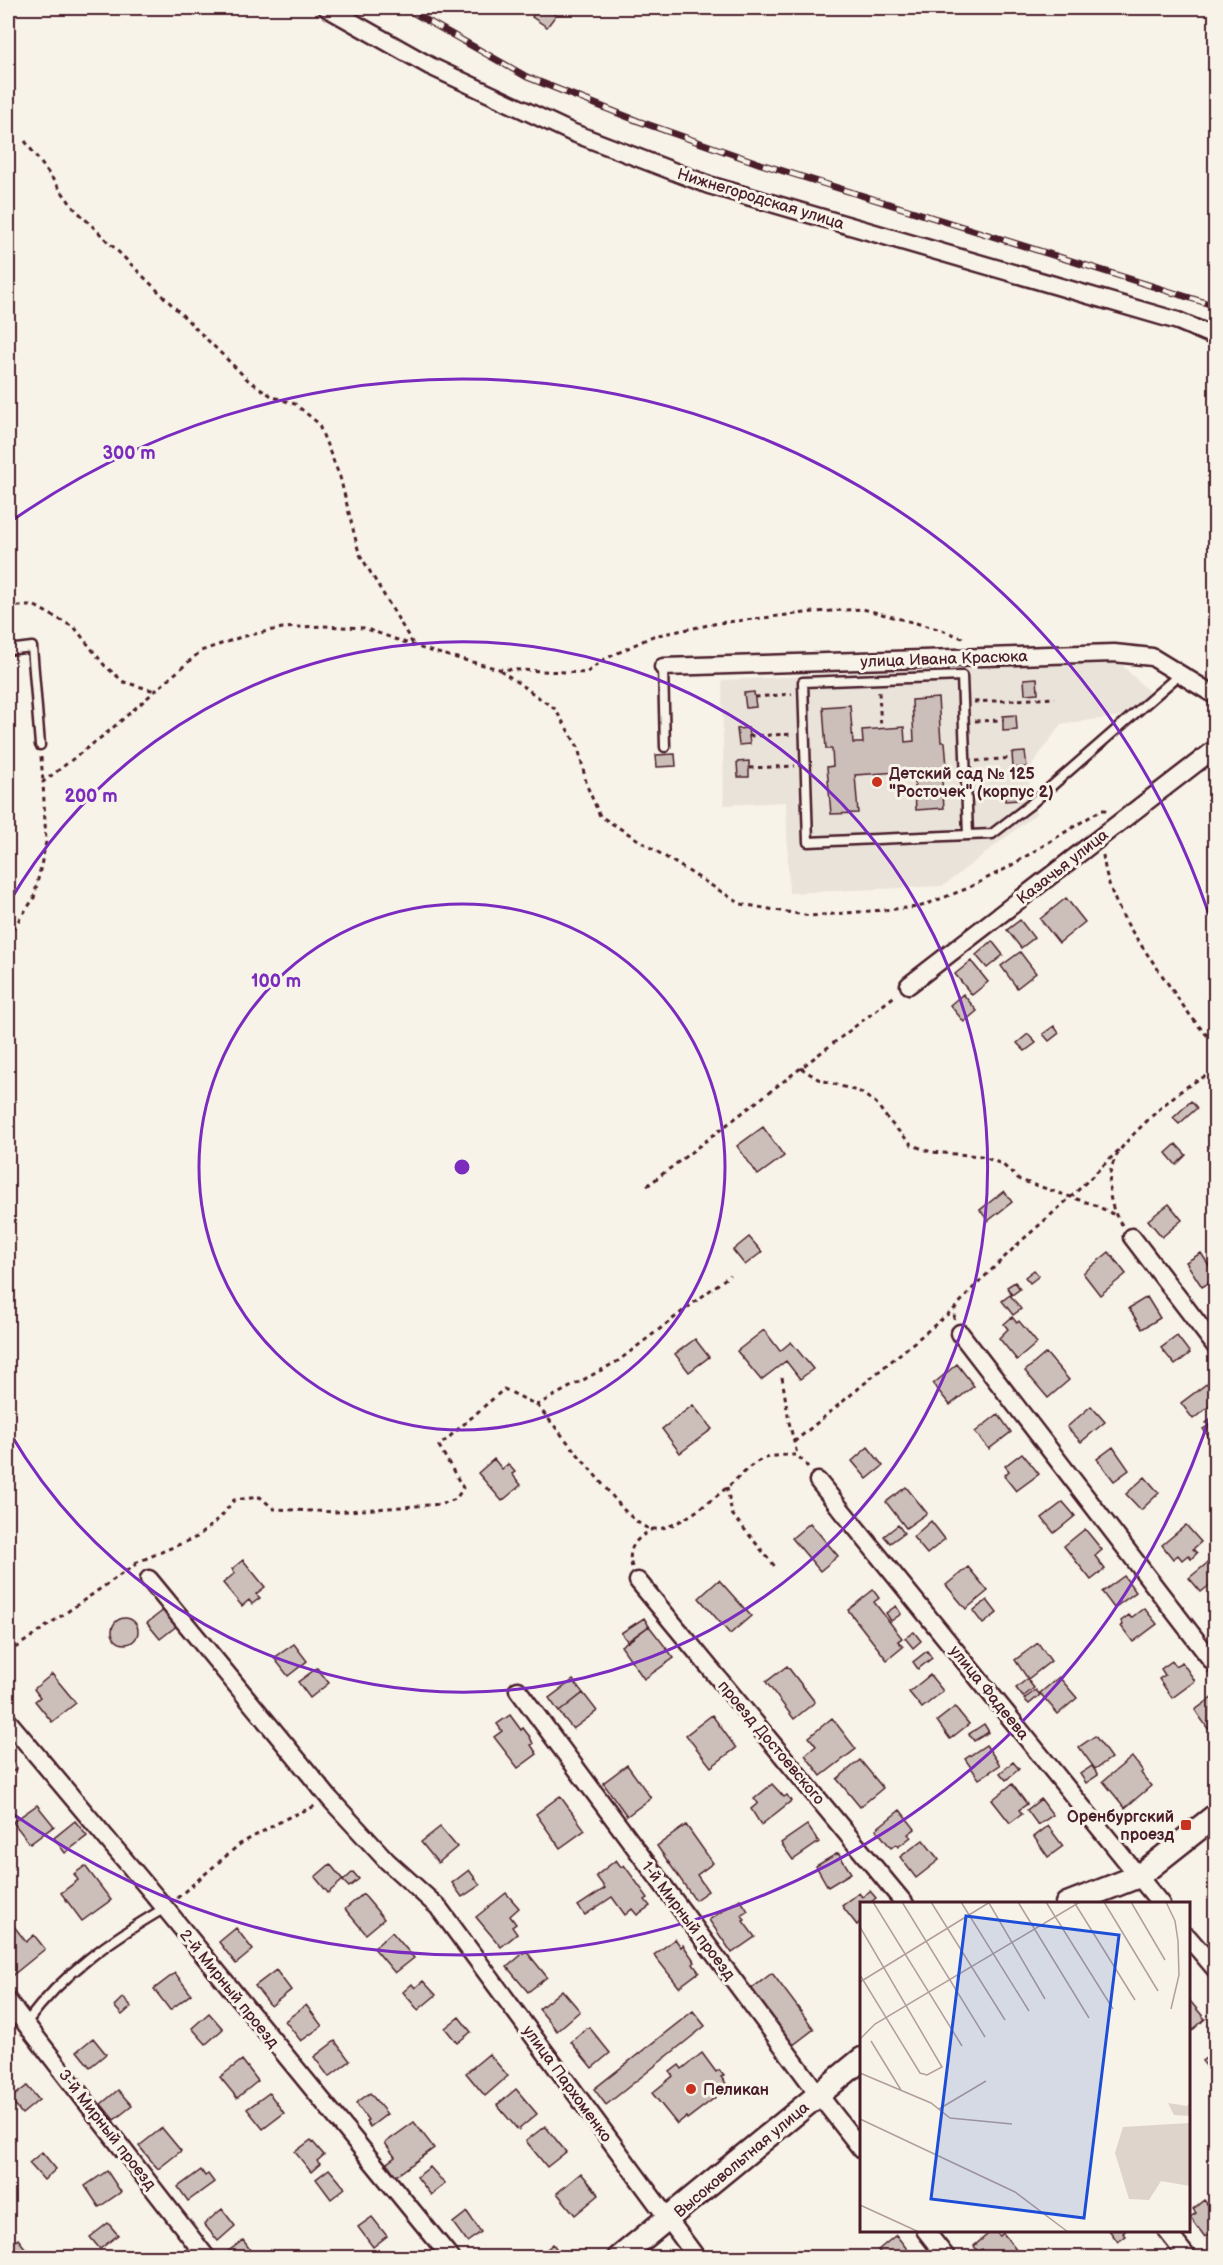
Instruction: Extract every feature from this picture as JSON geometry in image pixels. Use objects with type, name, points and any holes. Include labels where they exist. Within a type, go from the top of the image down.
[{"type":"street","name":"Нижнегородская улица","points":[[327,8],[351,13],[430,66],[560,127],[709,185],[1178,321],[1215,337]]},
{"type":"street","name":"улица Ивана Красюка","points":[[663,667],[1114,653],[1152,657],[1215,696]]},
{"type":"street","name":"Казачья улица","points":[[909,985],[1215,748]]},
{"type":"street","points":[[1132,1238],[1215,1347]]},
{"type":"street","points":[[960,1333],[1215,1666]]},
{"type":"street","name":"улица Фадеева","points":[[818,1481],[1159,1902]]},
{"type":"street","name":"улица Пархоменко","points":[[149,1579],[330,1799],[387,1861],[438,1907],[698,2258]]},
{"type":"street","name":"проезд Достоевского","points":[[638,1581],[903,1902]]},
{"type":"street","name":"1-й Мирный проезд","points":[[518,1689],[860,2149]]},
{"type":"street","name":"2-й Мирный проезд","points":[[8,1721],[165,1908],[451,2258]]},
{"type":"street","points":[[1072,1902],[1139,1876],[1215,1815]]},
{"type":"street","points":[[1190,1939],[1215,1970]]},
{"type":"street","name":"3-й Мирный проезд","points":[[8,2001],[18,2021],[207,2258]]},
{"type":"street","name":"Высоковольтная улица","points":[[620,2258],[860,2060]]},
{"type":"street","points":[[927,2232],[947,2258]]},
{"type":"street","points":[[1168,2232],[1188,2258]]},
{"type":"lane","points":[[8,650],[32,647],[40,745]]},
{"type":"lane","points":[[663,667],[665,747]]},
{"type":"lane","points":[[968,836],[962,676],[803,682],[808,842],[968,836],[992,834],[1031,804],[1180,674]]},
{"type":"lane","points":[[18,2021],[79,1965],[124,1932],[165,1908]]},
{"type":"path","points":[[25,141],[73,207],[248,380],[273,397],[295,404],[318,423],[340,477],[359,553],[414,645]]},
{"type":"path","points":[[9,605],[35,606],[75,628],[105,666],[124,682],[155,691]]},
{"type":"path","points":[[43,782],[108,732],[201,651],[241,637],[282,628],[323,626],[364,628],[499,669],[586,673],[605,660],[653,636],[719,623],[863,609],[942,630],[973,643]]},
{"type":"path","points":[[499,669],[555,709],[578,747],[587,786],[600,816],[741,904],[810,916],[919,907],[966,889],[1007,868],[1101,810],[1138,808]]},
{"type":"path","points":[[878,679],[881,729]]},
{"type":"path","points":[[755,697],[803,693]]},
{"type":"path","points":[[1031,694],[1032,700]]},
{"type":"path","points":[[963,703],[1055,698]]},
{"type":"path","points":[[964,722],[1003,720]]},
{"type":"path","points":[[749,736],[805,734]]},
{"type":"path","points":[[8,936],[34,898],[46,842],[40,745]]},
{"type":"path","points":[[965,762],[1012,758]]},
{"type":"path","points":[[749,768],[806,765]]},
{"type":"path","points":[[967,793],[1005,791]]},
{"type":"path","points":[[1101,836],[1106,874],[1117,908],[1200,1029],[1215,1044]]},
{"type":"path","points":[[648,1186],[909,985]]},
{"type":"path","points":[[801,1068],[818,1079],[860,1092],[876,1103],[889,1121],[912,1145],[931,1152],[981,1156],[1002,1164],[1020,1180],[1115,1215]]},
{"type":"path","points":[[794,1442],[955,1308],[1168,1100],[1215,1072]]},
{"type":"path","points":[[1120,1148],[1112,1164],[1108,1182],[1115,1215],[1132,1238]]},
{"type":"path","points":[[537,1405],[618,1361],[730,1275]]},
{"type":"path","points":[[955,1308],[954,1318],[960,1333]]},
{"type":"path","points":[[783,1377],[789,1422],[797,1455],[818,1481]]},
{"type":"path","points":[[8,1653],[135,1563],[196,1537],[220,1518],[234,1500],[260,1497],[274,1509],[334,1512],[442,1503],[456,1499],[463,1488],[439,1446],[504,1389],[537,1405],[623,1509],[639,1523],[653,1530]]},
{"type":"path","points":[[638,1581],[630,1563],[632,1544],[639,1537],[653,1530],[671,1526],[687,1516],[727,1487],[756,1462],[772,1456],[797,1455]]},
{"type":"path","points":[[727,1487],[732,1514],[777,1569]]},
{"type":"path","points":[[135,1563],[149,1579]]},
{"type":"path","points":[[165,1908],[240,1844],[287,1818],[330,1799]]},
{"type":"shaded area","name":"Детский сад № 125 \"Росточек\" (корпус 2)","points":[[1118,661],[1149,692],[1122,716],[1061,724],[1032,765],[1027,800],[1037,813],[943,886],[789,893],[786,802],[724,805],[722,680]]},
{"type":"building","points":[[539,8],[544,8],[556,15],[547,27],[532,17]]},
{"type":"building","points":[[1037,678],[1038,693],[1025,694],[1024,679]]},
{"type":"building","points":[[754,692],[756,707],[746,708],[744,693]]},
{"type":"building","points":[[938,698],[941,742],[945,742],[947,767],[941,768],[944,808],[916,810],[914,771],[855,775],[858,813],[831,814],[827,767],[833,766],[832,749],[826,749],[823,707],[850,705],[853,743],[863,743],[862,730],[904,727],[905,742],[914,741],[912,700]]},
{"type":"building","points":[[1016,715],[1017,730],[1003,731],[1003,716]]},
{"type":"building","points":[[748,728],[750,744],[739,745],[737,729]]},
{"type":"building","points":[[1025,752],[1027,767],[1013,768],[1012,753]]},
{"type":"building","points":[[675,754],[676,766],[657,767],[656,755]]},
{"type":"building","points":[[749,761],[749,777],[738,777],[737,762]]},
{"type":"building","points":[[1018,786],[1019,800],[1005,801],[1004,787]]},
{"type":"building","points":[[1066,898],[1085,922],[1059,943],[1040,919]]},
{"type":"building","points":[[1020,920],[1034,938],[1021,948],[1007,930]]},
{"type":"building","points":[[992,941],[1003,955],[987,968],[976,955]]},
{"type":"building","points":[[1020,952],[1036,973],[1017,988],[1001,966]]},
{"type":"building","points":[[971,961],[988,982],[972,995],[955,974]]},
{"type":"building","points":[[963,994],[977,1011],[964,1022],[950,1005]]},
{"type":"building","points":[[1054,1026],[1059,1033],[1049,1041],[1043,1034]]},
{"type":"building","points":[[1028,1034],[1036,1043],[1025,1051],[1017,1043]]},
{"type":"building","points":[[1191,1101],[1197,1108],[1179,1124],[1173,1118]]},
{"type":"building","points":[[763,1127],[784,1156],[758,1175],[737,1146]]},
{"type":"building","points":[[1176,1144],[1186,1155],[1176,1165],[1166,1153]]},
{"type":"building","points":[[1004,1191],[1012,1202],[988,1221],[980,1210]]},
{"type":"building","points":[[1169,1204],[1182,1220],[1162,1237],[1148,1220]]},
{"type":"building","points":[[749,1237],[762,1252],[745,1265],[733,1250]]},
{"type":"building","points":[[1109,1252],[1126,1274],[1100,1295],[1083,1273]]},
{"type":"building","points":[[1201,1253],[1216,1276],[1216,1279],[1202,1287],[1186,1262]]},
{"type":"building","points":[[1034,1270],[1039,1276],[1030,1283],[1025,1277]]},
{"type":"building","points":[[1015,1282],[1020,1289],[1012,1295],[1007,1287]]},
{"type":"building","points":[[1010,1295],[1021,1309],[1013,1315],[1002,1301]]},
{"type":"building","points":[[1147,1297],[1160,1318],[1142,1329],[1129,1308]]},
{"type":"building","points":[[1012,1317],[1017,1323],[1019,1321],[1037,1343],[1017,1360],[999,1338],[1008,1329],[1004,1324]]},
{"type":"building","points":[[764,1330],[780,1351],[791,1342],[813,1369],[800,1379],[786,1361],[761,1380],[737,1351]]},
{"type":"building","points":[[1177,1336],[1190,1353],[1175,1365],[1161,1348]]},
{"type":"building","points":[[695,1339],[709,1357],[689,1372],[675,1354]]},
{"type":"building","points":[[1046,1353],[1069,1380],[1048,1398],[1025,1371]]},
{"type":"building","points":[[957,1364],[974,1386],[950,1405],[933,1384]]},
{"type":"building","points":[[1209,1382],[1216,1390],[1216,1401],[1193,1419],[1181,1403]]},
{"type":"building","points":[[693,1405],[712,1429],[680,1453],[662,1429]]},
{"type":"building","points":[[1091,1406],[1105,1422],[1081,1442],[1067,1427]]},
{"type":"building","points":[[998,1414],[1011,1432],[989,1449],[975,1432]]},
{"type":"building","points":[[1216,1416],[1216,1437],[1213,1433],[1209,1437],[1203,1429],[1208,1426],[1206,1423]]},
{"type":"building","points":[[868,1447],[883,1466],[867,1479],[852,1461]]},
{"type":"building","points":[[1113,1447],[1129,1470],[1114,1481],[1097,1459]]},
{"type":"building","points":[[1022,1453],[1039,1474],[1016,1491],[1004,1476],[1009,1471],[1005,1466]]},
{"type":"building","points":[[494,1459],[502,1469],[508,1464],[515,1472],[512,1474],[521,1485],[502,1501],[478,1473]]},
{"type":"building","points":[[1145,1477],[1159,1493],[1141,1510],[1126,1494]]},
{"type":"building","points":[[906,1487],[927,1513],[906,1528],[886,1502]]},
{"type":"building","points":[[1063,1502],[1075,1516],[1054,1533],[1042,1518]]},
{"type":"building","points":[[931,1521],[945,1539],[927,1554],[913,1537]]},
{"type":"building","points":[[810,1523],[838,1556],[820,1571],[792,1538]]},
{"type":"building","points":[[898,1525],[904,1533],[890,1543],[884,1536]]},
{"type":"building","points":[[1186,1525],[1201,1542],[1193,1549],[1197,1553],[1191,1559],[1188,1555],[1182,1560],[1178,1555],[1173,1559],[1162,1545]]},
{"type":"building","points":[[1085,1529],[1102,1550],[1095,1556],[1105,1569],[1091,1580],[1064,1546]]},
{"type":"building","points":[[243,1560],[265,1587],[256,1594],[260,1598],[252,1604],[249,1600],[242,1606],[223,1583],[235,1573],[232,1569]]},
{"type":"building","points":[[1211,1560],[1216,1565],[1216,1580],[1201,1592],[1189,1578]]},
{"type":"building","points":[[968,1567],[988,1591],[966,1609],[946,1585]]},
{"type":"building","points":[[1124,1576],[1136,1592],[1114,1608],[1102,1592]]},
{"type":"building","points":[[719,1580],[751,1616],[730,1634],[699,1598]]},
{"type":"building","points":[[873,1590],[879,1598],[874,1602],[902,1638],[898,1641],[903,1647],[887,1660],[848,1610]]},
{"type":"building","points":[[987,1600],[997,1613],[983,1624],[973,1611]]},
{"type":"building","points":[[896,1606],[901,1614],[891,1621],[886,1613]]},
{"type":"building","points":[[1144,1608],[1157,1624],[1133,1642],[1121,1626],[1123,1625],[1121,1621],[1129,1615],[1131,1618]]},
{"type":"building","points":[[165,1609],[178,1625],[160,1639],[147,1623]]},
{"type":"building","points":[[125,1618],[134,1622],[138,1631],[134,1640],[125,1644],[116,1640],[112,1631],[116,1622]]},
{"type":"building","points":[[644,1618],[649,1626],[628,1642],[621,1633]]},
{"type":"building","points":[[649,1626],[674,1658],[644,1679],[621,1646]]},
{"type":"building","points":[[914,1632],[921,1641],[913,1648],[905,1638]]},
{"type":"building","points":[[1038,1643],[1051,1661],[1028,1679],[1015,1660]]},
{"type":"building","points":[[294,1644],[307,1661],[288,1676],[274,1658]]},
{"type":"building","points":[[927,1651],[932,1658],[918,1669],[913,1662]]},
{"type":"building","points":[[1172,1661],[1175,1666],[1182,1662],[1195,1681],[1172,1698],[1159,1679],[1165,1675],[1161,1669]]},
{"type":"building","points":[[787,1666],[815,1702],[794,1719],[766,1682]]},
{"type":"building","points":[[317,1668],[329,1683],[310,1698],[298,1682]]},
{"type":"building","points":[[52,1674],[76,1703],[52,1722],[35,1701],[40,1697],[34,1689]]},
{"type":"building","points":[[930,1675],[943,1691],[922,1708],[909,1692]]},
{"type":"building","points":[[1059,1677],[1077,1698],[1058,1714],[1040,1693]]},
{"type":"building","points":[[1027,1679],[1034,1688],[1023,1697],[1016,1688]]},
{"type":"building","points":[[573,1680],[583,1693],[559,1712],[549,1698]]},
{"type":"building","points":[[1036,1690],[1040,1695],[1029,1704],[1024,1699]]},
{"type":"building","points":[[583,1693],[597,1711],[573,1729],[559,1712]]},
{"type":"building","points":[[1216,1695],[1216,1723],[1208,1729],[1195,1710]]},
{"type":"building","points":[[955,1707],[969,1724],[950,1739],[937,1721]]},
{"type":"building","points":[[510,1715],[521,1730],[523,1728],[530,1737],[533,1744],[531,1745],[537,1754],[518,1768],[494,1737],[502,1731],[497,1724]]},
{"type":"building","points":[[712,1715],[736,1748],[711,1767],[686,1735]]},
{"type":"building","points":[[832,1718],[856,1749],[821,1776],[805,1755],[816,1746],[809,1737]]},
{"type":"building","points":[[984,1724],[989,1732],[974,1741],[969,1734]]},
{"type":"building","points":[[1095,1736],[1111,1758],[1095,1769],[1079,1747]]},
{"type":"building","points":[[986,1745],[1000,1765],[979,1779],[965,1759]]},
{"type":"building","points":[[8,1755],[17,1768],[8,1775]]},
{"type":"building","points":[[1132,1757],[1151,1786],[1125,1808],[1103,1781]]},
{"type":"building","points":[[860,1760],[883,1788],[860,1807],[837,1779]]},
{"type":"building","points":[[1013,1762],[1019,1769],[1006,1780],[1000,1773]]},
{"type":"building","points":[[627,1765],[651,1798],[627,1816],[603,1783]]},
{"type":"building","points":[[1092,1766],[1098,1775],[1086,1783],[1080,1774]]},
{"type":"building","points":[[772,1784],[784,1797],[787,1795],[791,1801],[761,1825],[751,1809],[758,1803],[754,1799]]},
{"type":"building","points":[[1012,1784],[1027,1804],[1019,1810],[1022,1814],[1010,1823],[992,1800]]},
{"type":"building","points":[[560,1796],[585,1830],[560,1848],[536,1814]]},
{"type":"building","points":[[1041,1799],[1053,1815],[1038,1825],[1027,1810]]},
{"type":"building","points":[[37,1805],[54,1826],[30,1844],[13,1822]]},
{"type":"building","points":[[900,1810],[915,1829],[908,1834],[911,1837],[898,1847],[896,1844],[891,1848],[876,1829]]},
{"type":"building","points":[[75,1821],[87,1836],[65,1853],[54,1838]]},
{"type":"building","points":[[686,1825],[713,1863],[697,1875],[708,1891],[695,1900],[657,1846]]},
{"type":"building","points":[[807,1825],[819,1842],[793,1860],[781,1843]]},
{"type":"building","points":[[1048,1826],[1063,1846],[1048,1857],[1034,1837]]},
{"type":"building","points":[[440,1827],[457,1847],[438,1863],[421,1842]]},
{"type":"building","points":[[923,1840],[939,1860],[916,1878],[900,1857]]},
{"type":"building","points":[[838,1853],[851,1873],[828,1887],[816,1866]]},
{"type":"building","points":[[616,1860],[621,1867],[624,1865],[648,1898],[645,1900],[650,1906],[637,1915],[632,1909],[625,1915],[612,1897],[585,1915],[578,1906],[605,1888],[596,1876]]},
{"type":"building","points":[[330,1864],[343,1880],[328,1893],[315,1877]]},
{"type":"building","points":[[85,1866],[111,1900],[82,1921],[61,1893],[78,1880],[74,1874]]},
{"type":"building","points":[[469,1870],[480,1885],[462,1897],[452,1883]]},
{"type":"building","points":[[353,1872],[359,1879],[349,1887],[343,1881]]},
{"type":"building","points":[[870,1891],[876,1898],[871,1902],[860,1902],[860,1922],[857,1925],[842,1906],[859,1893],[862,1897]]},
{"type":"building","points":[[506,1893],[519,1908],[510,1916],[516,1924],[512,1927],[517,1934],[501,1947],[476,1917]]},
{"type":"building","points":[[363,1894],[384,1919],[366,1934],[345,1909]]},
{"type":"building","points":[[740,1899],[748,1911],[742,1915],[745,1920],[743,1921],[755,1937],[732,1953],[709,1920]]},
{"type":"building","points":[[10,1921],[26,1942],[34,1935],[45,1949],[8,1979],[8,1923]]},
{"type":"building","points":[[236,1928],[253,1950],[236,1964],[219,1942]]},
{"type":"building","points":[[392,1932],[414,1958],[395,1973],[374,1948]]},
{"type":"building","points":[[675,1939],[681,1947],[683,1945],[699,1972],[679,1987],[654,1955]]},
{"type":"building","points":[[526,1951],[547,1977],[528,1992],[507,1967]]},
{"type":"building","points":[[276,1970],[291,1990],[271,2006],[255,1986]]},
{"type":"building","points":[[175,1973],[191,1994],[170,2010],[154,1989]]},
{"type":"building","points":[[772,1973],[814,2029],[788,2049],[746,1993]]},
{"type":"building","points":[[423,1981],[436,1995],[418,2010],[403,1992],[412,1984],[415,1988]]},
{"type":"building","points":[[562,1990],[580,2011],[557,2031],[539,2009]]},
{"type":"building","points":[[123,1997],[131,2007],[122,2015],[114,2006]]},
{"type":"building","points":[[1190,2001],[1205,2019],[1190,2032]]},
{"type":"building","points":[[306,2005],[322,2026],[301,2041],[285,2021]]},
{"type":"building","points":[[693,2011],[705,2026],[606,2105],[594,2089]]},
{"type":"building","points":[[209,2013],[223,2029],[206,2044],[192,2028]]},
{"type":"building","points":[[459,2017],[471,2032],[457,2043],[445,2028]]},
{"type":"building","points":[[589,2027],[610,2053],[592,2068],[571,2042]]},
{"type":"building","points":[[93,2038],[106,2054],[90,2067],[77,2051]]},
{"type":"building","points":[[335,2041],[350,2061],[329,2077],[314,2057]]},
{"type":"building","points":[[1216,2051],[1216,2078],[1202,2061]]},
{"type":"building","name":"Пеликан","points":[[702,2053],[716,2072],[719,2070],[724,2076],[721,2077],[727,2085],[725,2090],[677,2124],[652,2093],[673,2076],[670,2072],[679,2065],[682,2069]]},
{"type":"building","points":[[489,2054],[508,2076],[485,2096],[466,2073]]},
{"type":"building","points":[[242,2060],[258,2081],[237,2098],[220,2077]]},
{"type":"building","points":[[27,2086],[39,2100],[22,2114],[10,2099]]},
{"type":"building","points":[[516,2089],[537,2114],[518,2130],[497,2105]]},
{"type":"building","points":[[118,2090],[132,2106],[114,2120],[101,2104]]},
{"type":"building","points":[[269,2093],[284,2113],[263,2129],[247,2109]]},
{"type":"building","points":[[370,2093],[387,2114],[370,2127],[356,2103]]},
{"type":"building","points":[[414,2122],[434,2148],[396,2176],[387,2163],[395,2157],[385,2143]]},
{"type":"building","points":[[545,2126],[566,2152],[547,2167],[526,2141]]},
{"type":"building","points":[[162,2128],[181,2151],[158,2169],[139,2146]]},
{"type":"building","points":[[311,2140],[324,2155],[317,2161],[320,2164],[311,2172],[295,2152]]},
{"type":"building","points":[[42,2152],[56,2169],[44,2180],[29,2163]]},
{"type":"building","points":[[430,2167],[445,2184],[431,2195],[417,2177]]},
{"type":"building","points":[[329,2169],[345,2188],[331,2199],[316,2179]]},
{"type":"building","points":[[201,2170],[205,2176],[208,2174],[214,2182],[188,2201],[178,2187]]},
{"type":"building","points":[[107,2171],[121,2192],[99,2207],[85,2186]]},
{"type":"building","points":[[581,2173],[599,2195],[575,2215],[557,2193]]},
{"type":"building","points":[[1204,2200],[1216,2215],[1216,2229],[1205,2237],[1190,2217],[1196,2213],[1193,2209]]},
{"type":"building","points":[[222,2209],[235,2226],[218,2241],[204,2224]]},
{"type":"building","points":[[467,2212],[481,2232],[467,2242],[453,2223]]},
{"type":"building","points":[[372,2217],[387,2236],[373,2247],[358,2227]]},
{"type":"building","points":[[108,2223],[118,2235],[100,2249],[90,2237]]},
{"type":"building","points":[[991,2232],[995,2232],[1000,2236],[1003,2233],[1017,2251],[1009,2258],[988,2258],[982,2249],[978,2252],[974,2246]]},
{"type":"building","points":[[1110,2232],[1124,2232],[1126,2236],[1118,2242]]},
{"type":"building","points":[[896,2235],[914,2258],[884,2258],[878,2250]]},
{"type":"building","points":[[18,2239],[33,2258],[8,2258],[8,2247]]},
{"type":"building","points":[[243,2240],[256,2258],[223,2258],[222,2256]]},
{"type":"building","points":[[553,2244],[558,2251],[550,2258],[546,2258],[542,2253]]},
{"type":"railway","points":[[405,8],[527,77],[638,121],[761,164],[1216,306]]},
{"type":"place","name":"Детский сад № 125 \"Росточек\" (корпус 2)","points":[[877,782]]},
{"type":"place","name":"Оренбургский проезд","points":[[1186,1825]]},
{"type":"place","name":"Пеликан","points":[[691,2089]]}]
